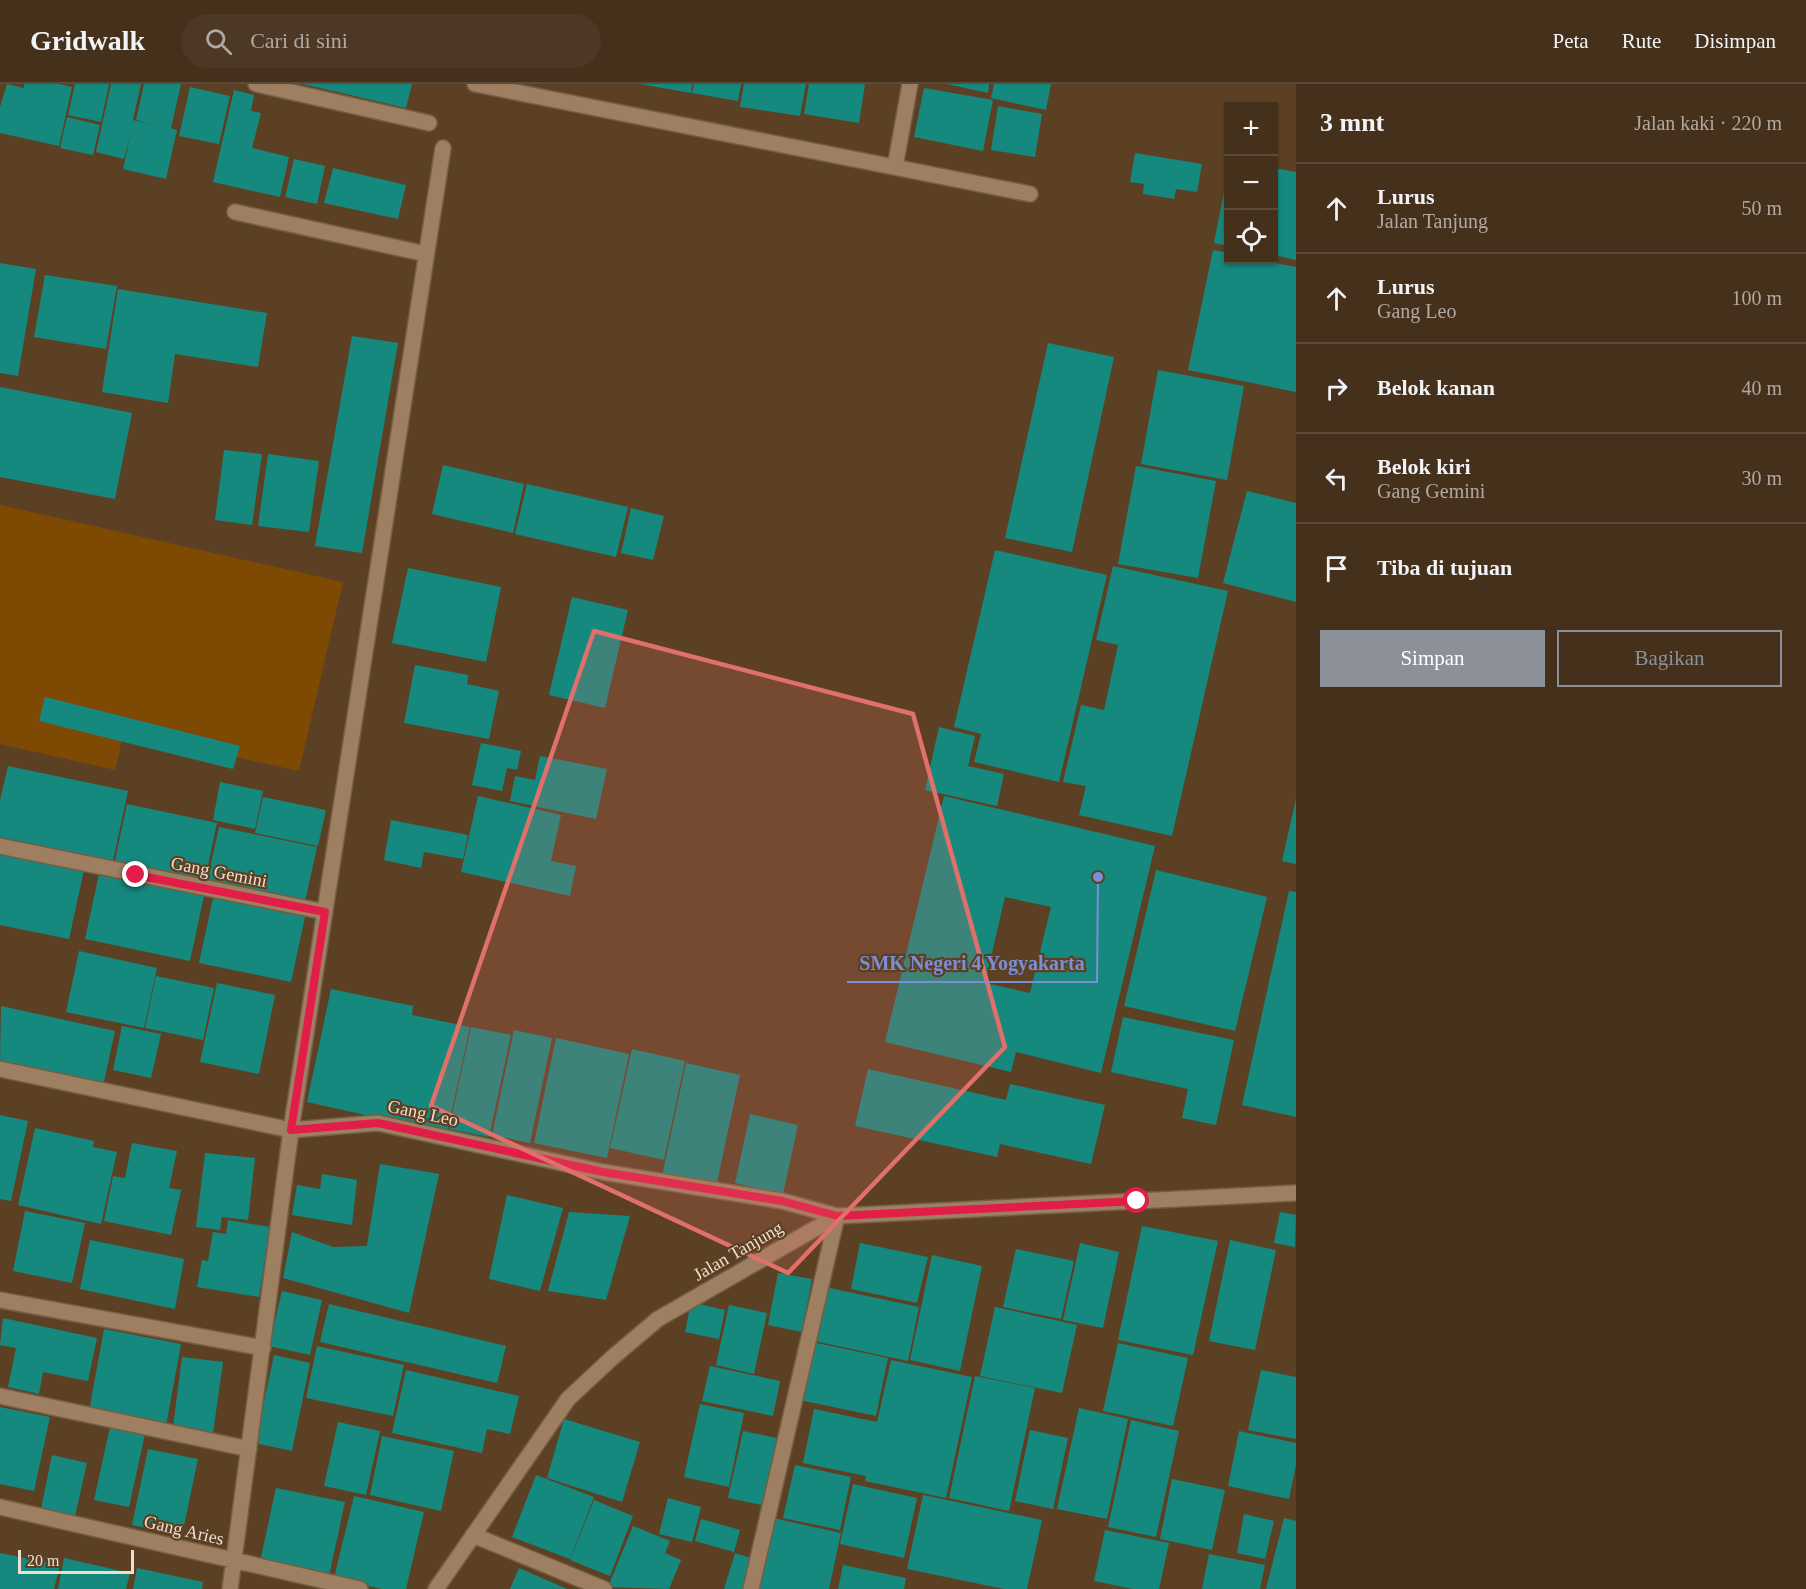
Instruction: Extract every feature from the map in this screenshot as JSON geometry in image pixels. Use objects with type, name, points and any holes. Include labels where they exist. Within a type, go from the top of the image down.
[{"type":"street","points":[[256,84],[429,123]]},
{"type":"street","points":[[475,84],[1030,194]]},
{"type":"street","points":[[895,167],[910,84]]},
{"type":"street","points":[[230,1589],[291,1130],[443,148]]},
{"type":"street","points":[[235,212],[426,254]]},
{"type":"street","name":"Gang Gemini","points":[[0,846],[325,912]]},
{"type":"street","name":"Gang Leo","points":[[0,1070],[291,1130],[378,1123],[603,1172],[782,1201],[837,1216]]},
{"type":"street","name":"Jalan Tanjung","points":[[436,1589],[568,1399],[613,1357],[658,1320],[837,1216],[1296,1193]]},
{"type":"street","points":[[752,1589],[837,1216]]},
{"type":"street","points":[[0,1300],[263,1348]]},
{"type":"street","points":[[0,1396],[249,1449]]},
{"type":"street","name":"Gang Aries","points":[[0,1507],[360,1589]]},
{"type":"street","points":[[473,1535],[604,1589]]},
{"type":"highlighted area","points":[[594,631],[913,714],[1005,1047],[788,1273],[431,1106]]},
{"type":"shaded area","points":[[0,505],[343,582],[299,771],[124,732],[115,770],[0,744]]},
{"type":"building","points":[[7,84],[24,88],[24,84],[59,84],[72,87],[59,146],[0,133],[0,107]]},
{"type":"building","points":[[75,84],[109,84],[101,122],[68,115]]},
{"type":"building","points":[[111,84],[141,84],[133,120],[154,125],[136,120],[144,84],[181,84],[171,128],[177,130],[166,179],[123,169],[131,133],[124,159],[96,152]]},
{"type":"building","points":[[303,84],[412,84],[406,108]]},
{"type":"building","points":[[640,84],[692,84],[691,93]]},
{"type":"building","points":[[694,84],[741,84],[738,101],[692,93]]},
{"type":"building","points":[[744,84],[806,84],[800,116],[740,107]]},
{"type":"building","points":[[809,84],[865,84],[859,123],[804,114]]},
{"type":"building","points":[[947,84],[989,84],[988,93]]},
{"type":"building","points":[[994,84],[1051,84],[1046,110],[991,98]]},
{"type":"building","points":[[190,87],[230,96],[219,144],[179,136]]},
{"type":"building","points":[[924,88],[993,100],[983,151],[914,137]]},
{"type":"building","points":[[234,90],[254,95],[251,111],[261,113],[252,148],[289,157],[280,197],[213,182]]},
{"type":"building","points":[[998,106],[1042,114],[1035,157],[991,150]]},
{"type":"building","points":[[67,117],[100,125],[93,155],[60,148]]},
{"type":"building","points":[[1135,153],[1202,164],[1197,192],[1176,189],[1174,199],[1143,194],[1144,184],[1130,182]]},
{"type":"building","points":[[294,159],[325,166],[317,204],[285,197]]},
{"type":"building","points":[[333,168],[406,185],[398,219],[324,203]]},
{"type":"building","points":[[1278,169],[1296,172],[1296,260],[1278,256]]},
{"type":"building","points":[[1224,191],[1224,245],[1214,243]]},
{"type":"building","points":[[1213,250],[1224,252],[1224,264],[1278,264],[1296,267],[1296,392],[1188,370]]},
{"type":"building","points":[[0,263],[36,269],[18,376],[0,373]]},
{"type":"building","points":[[45,275],[117,286],[106,349],[34,337]]},
{"type":"building","points":[[118,289],[267,313],[258,367],[175,354],[168,403],[102,392]]},
{"type":"building","points":[[352,336],[398,343],[362,553],[315,546]]},
{"type":"building","points":[[1048,343],[1114,357],[1072,552],[1005,538]]},
{"type":"building","points":[[1158,370],[1244,386],[1227,480],[1141,464]]},
{"type":"building","points":[[0,387],[132,413],[115,499],[0,477]]},
{"type":"building","points":[[224,450],[262,454],[252,525],[215,520]]},
{"type":"building","points":[[268,454],[319,461],[309,532],[258,526]]},
{"type":"building","points":[[443,465],[524,484],[513,533],[432,514]]},
{"type":"building","points":[[1136,466],[1216,481],[1198,578],[1118,564]]},
{"type":"building","points":[[527,484],[628,507],[616,557],[515,534]]},
{"type":"building","points":[[1247,491],[1296,503],[1296,602],[1223,583]]},
{"type":"building","points":[[631,508],[664,516],[653,560],[621,553]]},
{"type":"building","points":[[995,550],[1107,575],[1059,782],[974,762],[981,734],[954,727]]},
{"type":"building","points":[[1113,566],[1228,591],[1172,836],[1079,815],[1086,786],[1063,782],[1081,705],[1104,710],[1118,645],[1096,640]]},
{"type":"building","points":[[408,568],[501,587],[486,662],[392,643]]},
{"type":"building","points":[[572,597],[628,610],[605,708],[549,695]]},
{"type":"building","points":[[415,665],[468,675],[467,684],[499,691],[489,739],[404,723]]},
{"type":"building","points":[[45,697],[240,746],[233,769],[39,721]]},
{"type":"building","points":[[939,727],[975,736],[968,766],[1004,774],[997,806],[925,790]]},
{"type":"building","points":[[481,743],[521,751],[517,770],[507,768],[502,791],[472,785]]},
{"type":"building","points":[[540,756],[607,769],[596,819],[510,801],[515,776],[535,780]]},
{"type":"building","points":[[8,766],[128,791],[113,861],[0,837],[0,800]]},
{"type":"building","points":[[220,782],[263,791],[255,829],[213,820]]},
{"type":"building","points":[[478,796],[561,815],[551,861],[576,866],[570,896],[461,872]]},
{"type":"building","points":[[944,796],[1155,846],[1101,1073],[1016,1052],[1011,1072],[885,1042]],"holes":[[[1005,897],[1051,907],[1030,993],[985,983]]]},
{"type":"building","points":[[263,797],[326,810],[318,846],[255,833]]},
{"type":"building","points":[[1296,799],[1296,864],[1282,861]]},
{"type":"building","points":[[127,804],[217,823],[204,884],[114,865]]},
{"type":"building","points":[[391,820],[468,835],[463,859],[424,852],[421,868],[384,860]]},
{"type":"building","points":[[219,827],[317,847],[304,906],[206,886]]},
{"type":"building","points":[[0,852],[84,870],[69,939],[0,925]]},
{"type":"building","points":[[1156,870],[1267,897],[1235,1031],[1124,1006]]},
{"type":"building","points":[[99,874],[204,896],[190,961],[85,939]]},
{"type":"building","points":[[1289,891],[1296,892],[1296,1117],[1242,1105]]},
{"type":"building","points":[[213,898],[305,917],[291,982],[199,963]]},
{"type":"building","points":[[79,951],[157,968],[144,1028],[66,1012]]},
{"type":"building","points":[[156,976],[214,988],[203,1040],[145,1028]]},
{"type":"building","points":[[217,983],[275,995],[259,1074],[200,1062]]},
{"type":"building","points":[[331,989],[413,1006],[412,1015],[470,1027],[447,1133],[307,1102]]},
{"type":"building","points":[[1,1006],[115,1031],[103,1086],[0,1064]]},
{"type":"building","points":[[1123,1017],[1234,1040],[1216,1125],[1182,1118],[1188,1089],[1111,1072]]},
{"type":"building","points":[[122,1026],[161,1034],[151,1078],[113,1070]]},
{"type":"building","points":[[471,1027],[511,1035],[489,1137],[449,1129]]},
{"type":"building","points":[[514,1030],[552,1038],[530,1143],[492,1135]]},
{"type":"building","points":[[556,1038],[629,1054],[607,1158],[534,1143]]},
{"type":"building","points":[[632,1049],[685,1061],[664,1160],[610,1148]]},
{"type":"building","points":[[686,1063],[740,1075],[716,1187],[662,1176]]},
{"type":"building","points":[[868,1069],[1006,1100],[1010,1084],[1105,1105],[1091,1164],[1000,1144],[997,1157],[855,1126]]},
{"type":"building","points":[[750,1114],[798,1125],[783,1194],[735,1183]]},
{"type":"building","points":[[0,1115],[28,1121],[11,1201],[0,1199]]},
{"type":"building","points":[[35,1128],[94,1141],[93,1147],[117,1152],[101,1224],[18,1205]]},
{"type":"building","points":[[132,1143],[177,1151],[169,1188],[181,1190],[171,1235],[104,1221],[113,1176],[125,1178]]},
{"type":"building","points":[[205,1153],[255,1158],[248,1220],[222,1217],[220,1230],[196,1227]]},
{"type":"building","points":[[380,1164],[439,1174],[409,1313],[283,1278],[292,1232],[333,1247],[367,1246]]},
{"type":"building","points":[[322,1174],[357,1180],[352,1225],[292,1215],[297,1185],[320,1189]]},
{"type":"building","points":[[507,1195],[563,1208],[540,1291],[489,1279]]},
{"type":"building","points":[[25,1211],[85,1223],[72,1283],[13,1271]]},
{"type":"building","points":[[569,1212],[630,1216],[606,1300],[548,1291]]},
{"type":"building","points":[[1280,1212],[1296,1215],[1295,1247],[1274,1243]]},
{"type":"building","points":[[228,1220],[270,1227],[259,1297],[197,1287],[202,1260],[208,1261],[213,1232],[226,1234]]},
{"type":"building","points":[[1142,1226],[1218,1241],[1193,1355],[1118,1340]]},
{"type":"building","points":[[90,1240],[184,1259],[175,1309],[80,1289]]},
{"type":"building","points":[[1230,1240],[1276,1250],[1255,1350],[1209,1341]]},
{"type":"building","points":[[860,1243],[928,1257],[917,1303],[851,1289]]},
{"type":"building","points":[[1080,1243],[1119,1252],[1103,1328],[1063,1320]]},
{"type":"building","points":[[1016,1249],[1074,1261],[1061,1319],[1003,1307]]},
{"type":"building","points":[[932,1255],[982,1266],[960,1371],[910,1360]]},
{"type":"building","points":[[778,1273],[812,1279],[802,1332],[768,1325]]},
{"type":"building","points":[[825,1287],[919,1307],[908,1361],[814,1341]]},
{"type":"building","points":[[282,1291],[322,1300],[310,1355],[269,1346]]},
{"type":"building","points":[[691,1302],[725,1310],[719,1339],[685,1332]]},
{"type":"building","points":[[329,1304],[506,1346],[497,1383],[320,1342]]},
{"type":"building","points":[[729,1305],[767,1313],[754,1374],[716,1365]]},
{"type":"building","points":[[995,1307],[1077,1325],[1062,1393],[980,1376]]},
{"type":"building","points":[[3,1318],[97,1338],[88,1381],[43,1372],[39,1394],[8,1387],[16,1348],[0,1345]]},
{"type":"building","points":[[104,1329],[181,1344],[166,1426],[89,1411]]},
{"type":"building","points":[[812,1342],[888,1358],[876,1416],[800,1400]]},
{"type":"building","points":[[1118,1343],[1188,1358],[1173,1426],[1103,1411]]},
{"type":"building","points":[[317,1346],[404,1365],[393,1416],[306,1398]]},
{"type":"building","points":[[274,1355],[310,1363],[292,1451],[255,1443]]},
{"type":"building","points":[[182,1357],[223,1362],[213,1433],[173,1427]]},
{"type":"building","points":[[891,1360],[972,1377],[946,1498],[865,1481],[866,1476],[803,1463],[814,1409],[877,1422]]},
{"type":"building","points":[[710,1366],[780,1381],[773,1416],[702,1401]]},
{"type":"building","points":[[406,1370],[519,1396],[510,1434],[487,1429],[482,1453],[392,1433]]},
{"type":"building","points":[[1261,1370],[1296,1377],[1296,1439],[1248,1430]]},
{"type":"building","points":[[975,1376],[1035,1388],[1009,1511],[949,1498]]},
{"type":"building","points":[[700,1404],[744,1413],[729,1487],[684,1477]]},
{"type":"building","points":[[0,1407],[50,1417],[34,1491],[0,1484]]},
{"type":"building","points":[[1079,1408],[1128,1419],[1107,1519],[1057,1509]]},
{"type":"building","points":[[564,1419],[640,1442],[622,1502],[547,1478]]},
{"type":"building","points":[[1131,1420],[1179,1431],[1156,1537],[1108,1527]]},
{"type":"building","points":[[338,1422],[380,1431],[366,1495],[324,1486]]},
{"type":"building","points":[[110,1427],[145,1434],[129,1507],[94,1500]]},
{"type":"building","points":[[1030,1430],[1068,1438],[1053,1509],[1015,1501]]},
{"type":"building","points":[[743,1431],[777,1438],[762,1505],[728,1498]]},
{"type":"building","points":[[1239,1431],[1296,1443],[1296,1465],[1289,1499],[1228,1486]]},
{"type":"building","points":[[382,1436],[454,1451],[441,1511],[370,1495]]},
{"type":"building","points":[[148,1449],[198,1459],[182,1535],[132,1525]]},
{"type":"building","points":[[52,1455],[87,1463],[75,1516],[41,1509]]},
{"type":"building","points":[[795,1465],[851,1477],[840,1530],[783,1518]]},
{"type":"building","points":[[536,1475],[594,1497],[570,1559],[512,1537]]},
{"type":"building","points":[[1172,1479],[1225,1490],[1212,1550],[1160,1539]]},
{"type":"building","points":[[853,1484],[917,1498],[904,1558],[840,1544]]},
{"type":"building","points":[[276,1488],[345,1502],[329,1576],[260,1562]]},
{"type":"building","points":[[923,1495],[1042,1520],[1027,1589],[1004,1589],[907,1569]]},
{"type":"building","points":[[354,1496],[424,1512],[406,1589],[382,1589],[334,1578]]},
{"type":"building","points":[[668,1498],[701,1507],[692,1542],[659,1534]]},
{"type":"building","points":[[594,1500],[633,1516],[610,1576],[570,1560]]},
{"type":"building","points":[[1244,1514],[1274,1521],[1265,1559],[1237,1553]]},
{"type":"building","points":[[773,1518],[841,1533],[829,1589],[758,1589]]},
{"type":"building","points":[[1284,1518],[1296,1521],[1296,1589],[1266,1589]]},
{"type":"building","points":[[701,1519],[740,1530],[734,1552],[695,1541]]},
{"type":"building","points":[[633,1526],[670,1541],[665,1553],[681,1560],[669,1589],[608,1587]]},
{"type":"building","points":[[1105,1530],[1169,1543],[1159,1589],[1133,1589],[1094,1581]]},
{"type":"building","points":[[0,1553],[60,1565],[54,1589],[0,1589]]},
{"type":"building","points":[[735,1553],[754,1559],[746,1589],[724,1589]]},
{"type":"building","points":[[1209,1554],[1265,1565],[1260,1589],[1202,1589]]},
{"type":"building","points":[[64,1558],[130,1573],[126,1589],[58,1589]]},
{"type":"building","points":[[843,1565],[906,1578],[904,1589],[838,1589]]},
{"type":"building","points":[[137,1568],[203,1582],[202,1589],[133,1589]]},
{"type":"building","points":[[519,1568],[567,1589],[510,1589]]},
{"type":"place","name":"SMK Negeri 4 Yogyakarta","points":[[1098,877]]},
{"type":"route","points":[[136,875],[325,912],[291,1130],[378,1123],[603,1172],[782,1201],[837,1216],[1137,1201]]}]
